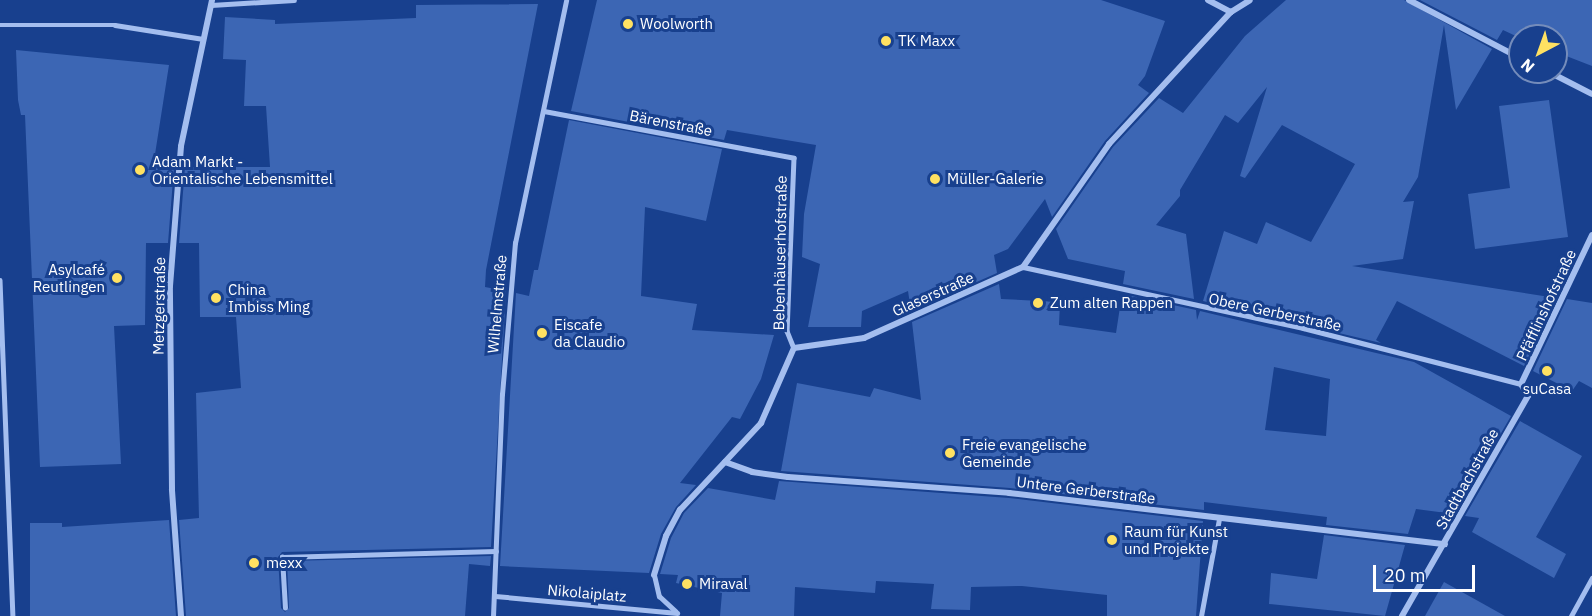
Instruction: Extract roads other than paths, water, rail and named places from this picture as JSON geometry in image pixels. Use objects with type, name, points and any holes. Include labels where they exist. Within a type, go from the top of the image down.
[{"type":"street","points":[[212,2],[294,0]]},
{"type":"street","name":"Wilhelmstraße","points":[[493,616],[502,394],[515,243],[566,0]]},
{"type":"street","points":[[1208,0],[1232,12]]},
{"type":"street","points":[[1023,267],[1109,144],[1232,12],[1250,0]]},
{"type":"street","points":[[1409,0],[1508,52]]},
{"type":"street","name":"Metzgerstraße","points":[[181,616],[172,489],[170,286],[181,146],[212,2]]},
{"type":"street","points":[[1568,82],[1592,94]]},
{"type":"street","name":"Pfäfflinshofstraße","points":[[1521,384],[1592,235]]},
{"type":"street","name":"Glaserstraße","points":[[794,348],[864,339],[1023,267]]},
{"type":"street","name":"Obere Gerberstraße","points":[[1023,267],[1303,328],[1521,384]]},
{"type":"street","points":[[654,575],[666,536],[680,510],[761,423],[794,348]]},
{"type":"street","name":"Stadtbachstraße","points":[[1402,616],[1528,396],[1521,384]]},
{"type":"street","name":"Untere Gerberstraße","points":[[725,462],[752,472],[788,477],[1009,493],[1445,544]]},
{"type":"street","points":[[1201,616],[1219,519]]},
{"type":"street","name":"Nikolaiplatz","points":[[654,575],[659,596],[678,615]]},
{"type":"street","name":"Nikolaiplatz","points":[[495,596],[678,615]]},
{"type":"lane","points":[[0,25],[115,24],[203,39]]},
{"type":"lane","name":"Bärenstraße","points":[[544,111],[794,158]]},
{"type":"lane","name":"Bebenhäuserhofstraße","points":[[794,158],[787,332],[794,348]]},
{"type":"lane","points":[[0,280],[13,616]]},
{"type":"lane","points":[[0,445],[7,445]]},
{"type":"lane","points":[[285,608],[282,557],[496,551]]},
{"type":"lane","points":[[1571,616],[1592,579]]},
{"type":"place","name":"Woolworth","points":[[628,24]]},
{"type":"place","name":"TK Maxx","points":[[886,41]]},
{"type":"place","name":"Adam Markt - Orientalische Lebensmittel","points":[[140,170]]},
{"type":"place","name":"Müller-Galerie","points":[[935,179]]},
{"type":"place","name":"Asylcafé Reutlingen","points":[[117,278]]},
{"type":"place","name":"China Imbiss Ming","points":[[216,298]]},
{"type":"place","name":"Zum alten Rappen","points":[[1038,303]]},
{"type":"place","name":"Eiscafe da Claudio","points":[[542,333]]},
{"type":"place","name":"suCasa","points":[[1547,371]]},
{"type":"place","name":"Freie evangelische Gemeinde","points":[[950,453]]},
{"type":"place","name":"Raum für Kunst und Projekte","points":[[1112,540]]},
{"type":"place","name":"mexx","points":[[254,563]]},
{"type":"place","name":"Miraval","points":[[687,584]]}]
